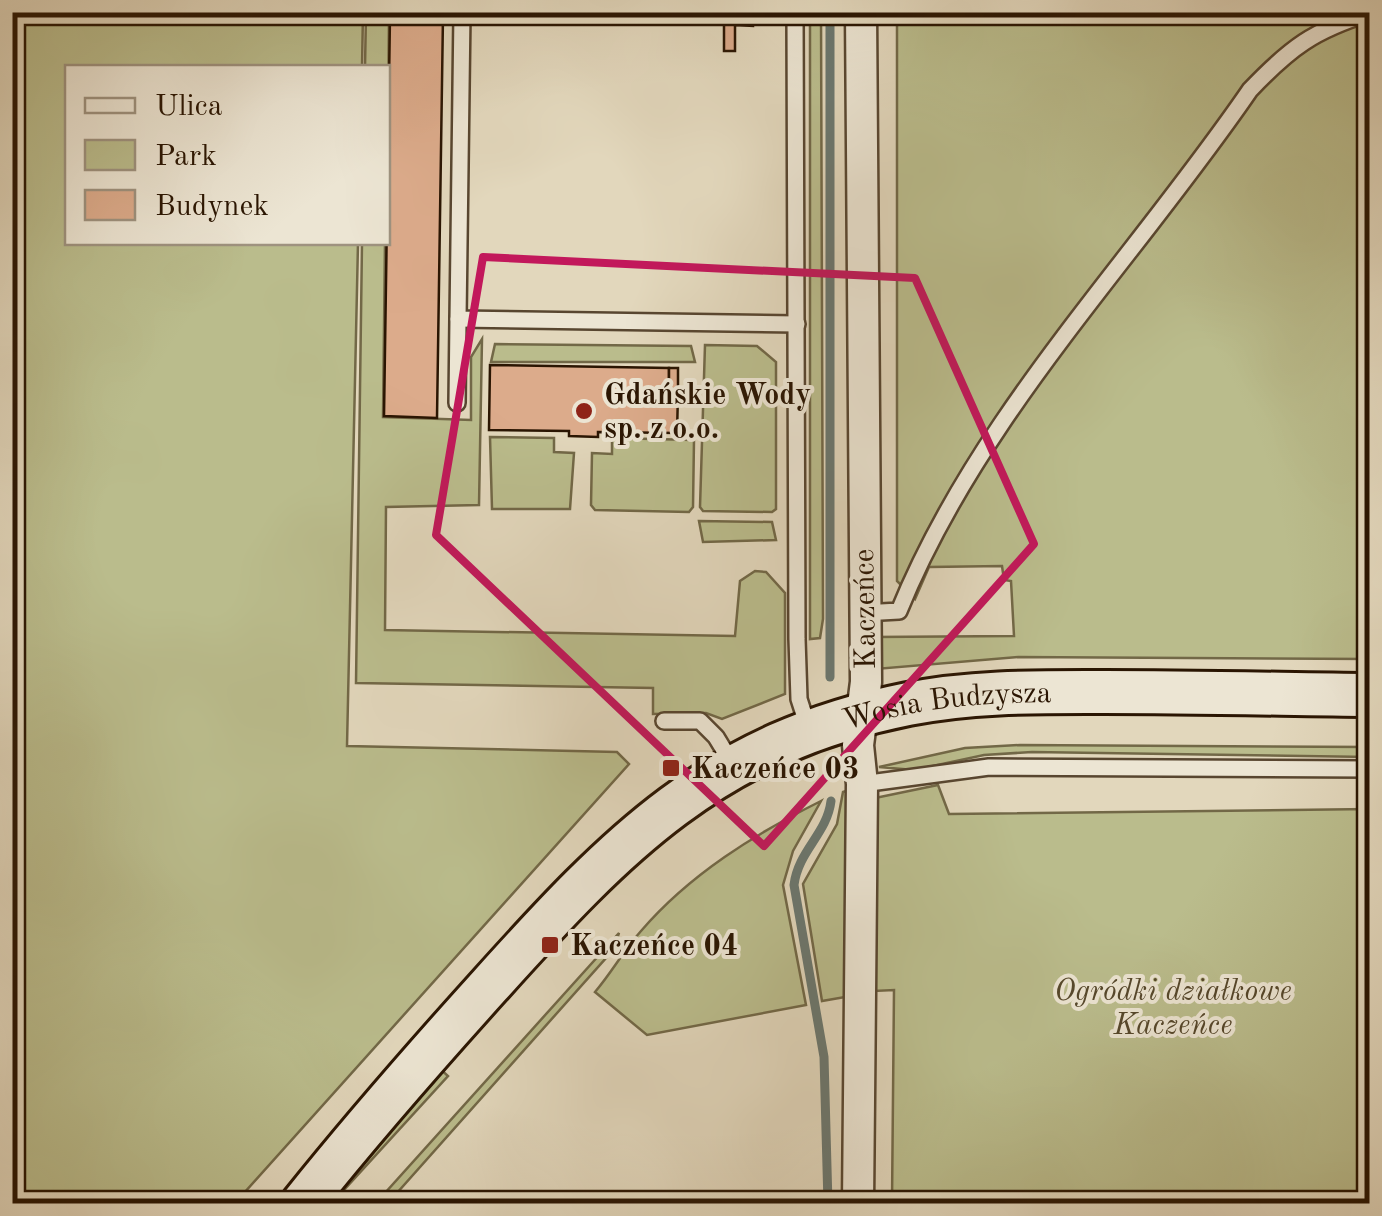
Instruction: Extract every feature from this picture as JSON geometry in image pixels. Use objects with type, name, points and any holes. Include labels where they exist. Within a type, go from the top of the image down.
[{"type":"street","name":"Kaczeńce","points":[[858,1204],[860,716],[866,682],[861,12]]},
{"type":"street","name":"Wosia Budzysza","points":[[302,1204],[409,1074],[579,886],[644,827],[733,766],[809,730],[860,716],[977,694],[1370,694]]},
{"type":"lane","points":[[456,403],[462,12]]},
{"type":"lane","points":[[796,12],[798,654],[799,699],[809,730]]},
{"type":"lane","points":[[863,614],[899,610],[926,544],[1051,354],[1250,90],[1286,53],[1322,28],[1370,13]]},
{"type":"lane","points":[[458,319],[797,324]]},
{"type":"lane","points":[[664,721],[700,721],[716,737],[733,766]]},
{"type":"lane","points":[[862,784],[989,767],[1370,768]]},
{"type":"highlighted area","points":[[483,257],[915,278],[1034,544],[764,846],[436,535]]},
{"type":"green space","points":[[12,13],[363,13],[362,65],[65,65],[65,245],[358,245],[347,746],[617,752],[629,764],[235,1203],[13,1203]]},
{"type":"green space","points":[[366,13],[389,13],[389,65],[365,65]]},
{"type":"green space","points":[[810,13],[821,13],[823,619],[820,638],[810,639]]},
{"type":"green space","points":[[897,13],[1369,13],[1369,659],[1018,657],[876,669],[873,637],[1014,636],[1011,581],[1004,580],[1002,566],[929,567],[915,599],[897,581]]},
{"type":"green space","points":[[362,245],[385,245],[383,417],[471,420],[471,357],[482,339],[479,505],[386,507],[385,630],[735,636],[740,581],[755,571],[766,572],[785,593],[785,694],[722,719],[706,713],[653,714],[653,688],[356,683]]},
{"type":"green space","points":[[495,344],[691,346],[695,362],[491,362]]},
{"type":"green space","points":[[705,345],[757,346],[776,362],[776,509],[772,512],[703,511],[700,507]]},
{"type":"green space","points":[[490,437],[554,438],[554,452],[574,453],[570,509],[492,509]]},
{"type":"green space","points":[[612,438],[694,440],[693,507],[689,512],[595,510],[591,505],[592,453],[612,454]]},
{"type":"green space","points":[[699,521],[772,522],[776,540],[703,542]]},
{"type":"green space","points":[[1370,747],[1369,757],[1032,752],[984,755],[914,770],[879,767],[965,748]]},
{"type":"green space","name":"Ogródki działkowe Kaczeńce","points":[[938,785],[949,814],[1369,809],[1369,1203],[892,1203],[894,990],[874,991],[875,798]]},
{"type":"green space","points":[[849,790],[851,996],[822,1001],[803,884],[837,824],[843,792]]},
{"type":"green space","points":[[821,801],[793,851],[783,885],[806,1005],[647,1035],[595,992],[641,931],[681,891],[748,842]]},
{"type":"green space","points":[[619,933],[614,949],[388,1203],[376,1203]]},
{"type":"green space","points":[[436,1065],[448,1076],[332,1203],[320,1204]]},
{"type":"building","points":[[724,14],[753,14],[753,26],[735,25],[735,51],[724,51]]},
{"type":"building","points":[[390,16],[443,16],[437,418],[384,416],[387,245],[390,245]]},
{"type":"building","name":"Gdańskie Wody sp. z o.o.","points":[[490,365],[669,368],[669,393],[678,393],[677,433],[598,432],[598,437],[569,436],[569,431],[489,430]]},
{"type":"building","points":[[669,368],[678,368],[678,393],[669,393]]},
{"type":"waterway","points":[[830,12],[830,677]]},
{"type":"waterway","points":[[828,1204],[824,1057],[794,885],[831,801]]},
{"type":"place","name":"Gdańskie Wody sp. z o.o.","points":[[584,411]]},
{"type":"place","name":"Kaczeńce 03","points":[[671,768]]},
{"type":"place","name":"Kaczeńce 04","points":[[550,945]]}]
